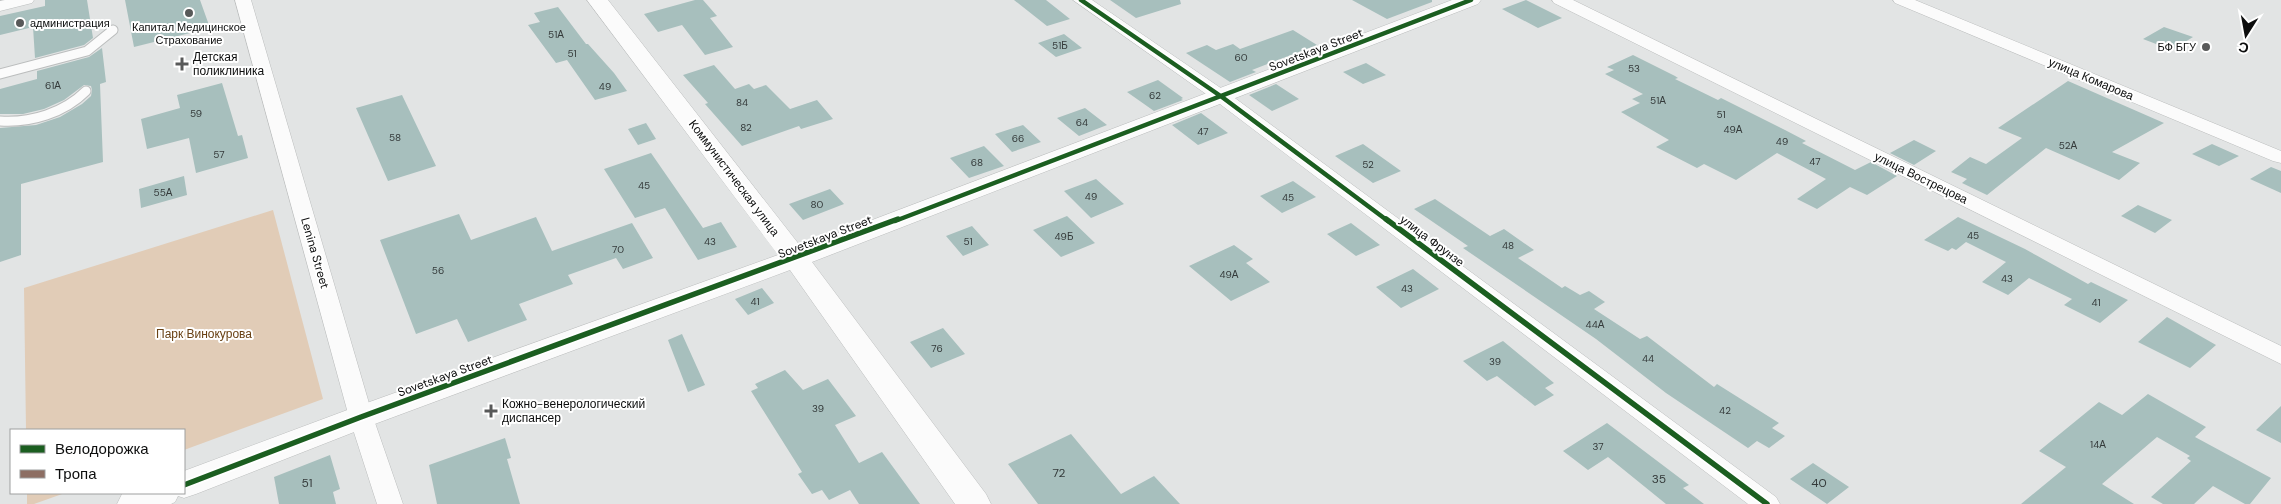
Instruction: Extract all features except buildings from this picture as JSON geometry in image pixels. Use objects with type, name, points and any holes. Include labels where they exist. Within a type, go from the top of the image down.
[{"type":"street","points":[[0,6],[26,0]]},
{"type":"street","name":"Lenina Street","points":[[243,0],[361,417],[390,504]]},
{"type":"street","name":"Коммунистическая улица","points":[[597,0],[796,259],[974,504]]},
{"type":"street","name":"улица Фрунзе","points":[[1081,0],[1222,97],[1766,504]]},
{"type":"street","name":"Sovetskaya Street","points":[[185,485],[361,417],[796,259],[1471,0]]},
{"type":"street","name":"улица Вострецова","points":[[1560,0],[2281,356]]},
{"type":"street","name":"улица Комарова","points":[[1901,0],[2280,157]]},
{"type":"street","points":[[134,504],[160,494]]},
{"type":"lane","points":[[0,74],[87,51],[113,30]]},
{"type":"lane","points":[[0,121],[27,119],[52,113],[73,104],[86,91]]},
{"type":"green space","name":"Парк Винокурова","points":[[273,210],[323,399],[185,450],[185,429],[26,429],[24,288]]},
{"type":"green space","points":[[27,494],[62,494],[34,504],[27,504]]},
{"type":"cycle path","points":[[1081,0],[1222,97],[1767,504]]},
{"type":"cycle path","points":[[185,485],[361,417],[818,250],[1471,0]]},
{"type":"place","name":"Капитал Медицинское Страхование","points":[[189,13]]},
{"type":"place","name":"администрация","points":[[20,23]]},
{"type":"place","name":"БФ БГУ","points":[[2206,47]]},
{"type":"place","name":"Детская поликлиника","points":[[182,64]]},
{"type":"place","name":"Кожно-венерологический диспансер","points":[[491,411]]}]
